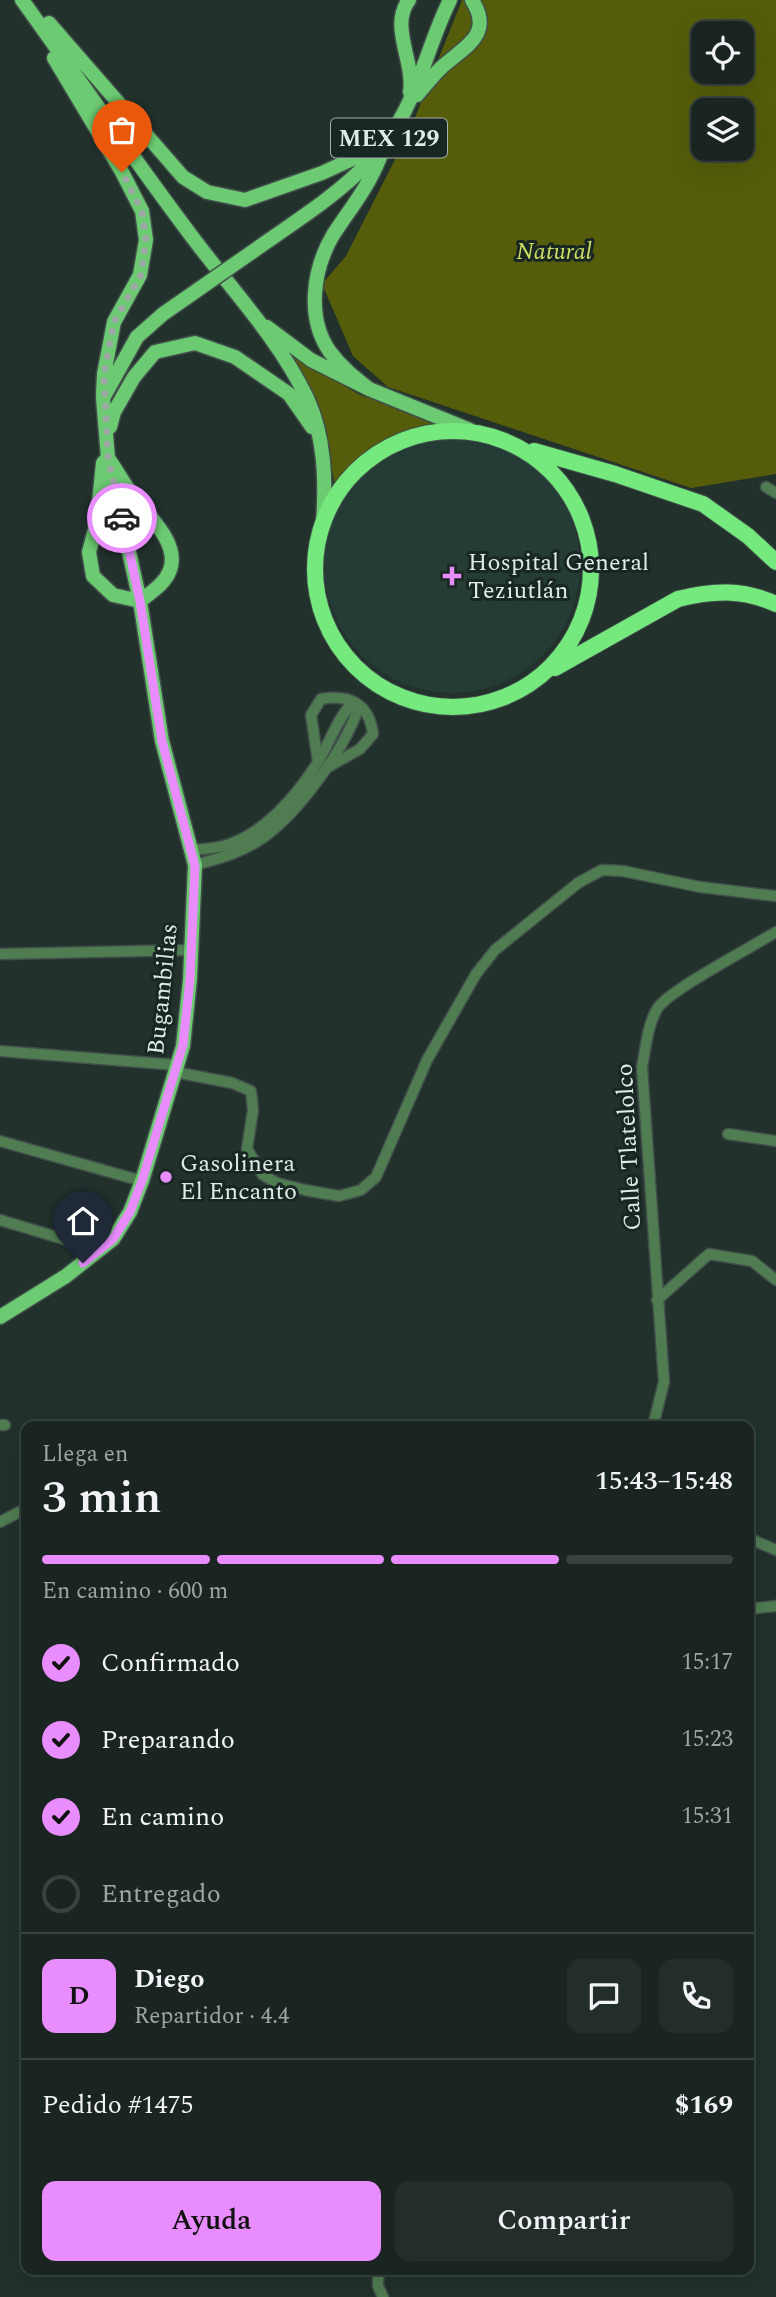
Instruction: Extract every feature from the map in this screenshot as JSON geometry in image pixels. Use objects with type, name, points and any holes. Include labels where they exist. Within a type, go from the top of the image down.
[{"type":"highway","points":[[776,562],[748,537],[703,504],[470,430],[433,432],[403,441],[379,453],[351,476],[332,503],[323,523],[318,542],[315,577],[321,609],[338,646],[358,670],[386,689],[423,704],[462,707],[512,695],[542,675],[678,599],[701,593],[741,592],[776,604]]},
{"type":"highway","points":[[529,450],[556,478],[575,507],[588,549],[588,589],[570,643],[560,659],[542,675]]},
{"type":"main road","points":[[23,0],[183,177],[207,192],[245,200],[321,173],[385,144]]},
{"type":"main road","points":[[23,0],[192,237],[261,322],[307,398],[320,438],[326,481],[323,523]]},
{"type":"main road","points":[[23,0],[142,211],[146,240],[141,275],[114,322],[104,374],[103,398],[108,458],[132,495],[163,531],[169,547],[171,569],[161,584],[140,601],[113,595],[93,576],[89,552],[97,522],[103,463],[108,458]]},
{"type":"main road","points":[[409,0],[401,23],[401,34],[411,72],[409,104]]},
{"type":"main road","name":"MEX 129","points":[[103,398],[137,337],[163,314],[351,182],[385,144],[409,104],[450,0]]},
{"type":"main road","points":[[409,104],[443,66],[468,47],[476,37],[480,18],[472,0]]},
{"type":"main road","points":[[369,389],[338,363],[328,349],[320,331],[315,306],[316,288],[322,257],[371,181],[385,144]]},
{"type":"main road","points":[[261,322],[312,360],[369,389],[470,430]]},
{"type":"main road","points":[[107,442],[114,412],[134,377],[155,352],[195,343],[235,357],[289,394],[320,438]]},
{"type":"main road","name":"Bugambilias","points":[[0,1317],[66,1276],[113,1239],[130,1212],[142,1181],[183,1045],[195,866],[162,741],[140,601],[108,458]]},
{"type":"street","points":[[191,850],[224,846],[254,832],[322,765],[360,750],[373,734],[371,720],[356,704],[340,696],[321,699],[311,715],[322,765]]},
{"type":"street","points":[[195,866],[227,856],[260,840],[285,820],[309,792],[322,765],[356,715],[356,704]]},
{"type":"street","points":[[0,1051],[176,1068],[251,1091],[253,1110],[247,1149],[263,1175],[277,1183],[339,1196],[361,1190],[376,1177],[427,1060],[477,974],[495,950],[578,883],[602,870],[623,871],[701,887],[776,895],[776,901]]},
{"type":"street","name":"Calle Tlatelolco","points":[[654,1421],[664,1382],[642,1067],[649,1028],[659,1007],[679,990],[776,932]]},
{"type":"street","points":[[0,954],[191,950]]},
{"type":"street","points":[[728,1134],[776,1141]]},
{"type":"street","points":[[0,1141],[142,1181]]},
{"type":"street","points":[[0,1220],[100,1250]]},
{"type":"street","points":[[657,1300],[709,1254],[752,1261],[776,1280]]},
{"type":"street","points":[[0,1522],[21,1511]]},
{"type":"street","points":[[755,1541],[776,1550]]},
{"type":"street","points":[[754,1608],[776,1606]]},
{"type":"street","points":[[378,2275],[378,2286],[383,2297]]},
{"type":"shaded area","name":"Hospital General Teziutlán","points":[[452,437],[501,447],[533,466],[551,484],[570,516],[580,565],[570,614],[551,646],[533,664],[501,683],[452,693],[403,683],[371,664],[353,646],[334,614],[324,565],[334,516],[353,484],[371,466],[403,447]]},
{"type":"green space","name":"Natural","points":[[462,0],[776,0],[776,474],[691,488],[388,387],[353,356],[322,284],[346,256],[410,130]]},
{"type":"green space","points":[[287,351],[358,394],[441,424],[395,439],[354,469],[336,490],[322,422]]},
{"type":"way so far","points":[[122,172],[142,211],[146,240],[141,275],[114,322],[104,374],[103,398],[108,458],[122,518]]},
{"type":"place","name":"Hospital General Teziutlán","points":[[452,576]]},
{"type":"place","name":"Gasolinera El Encanto","points":[[166,1177]]},
{"type":"route","points":[[83,1263],[113,1239],[130,1212],[142,1181],[183,1045],[190,979],[195,866],[162,741],[140,601],[122,518]]}]
